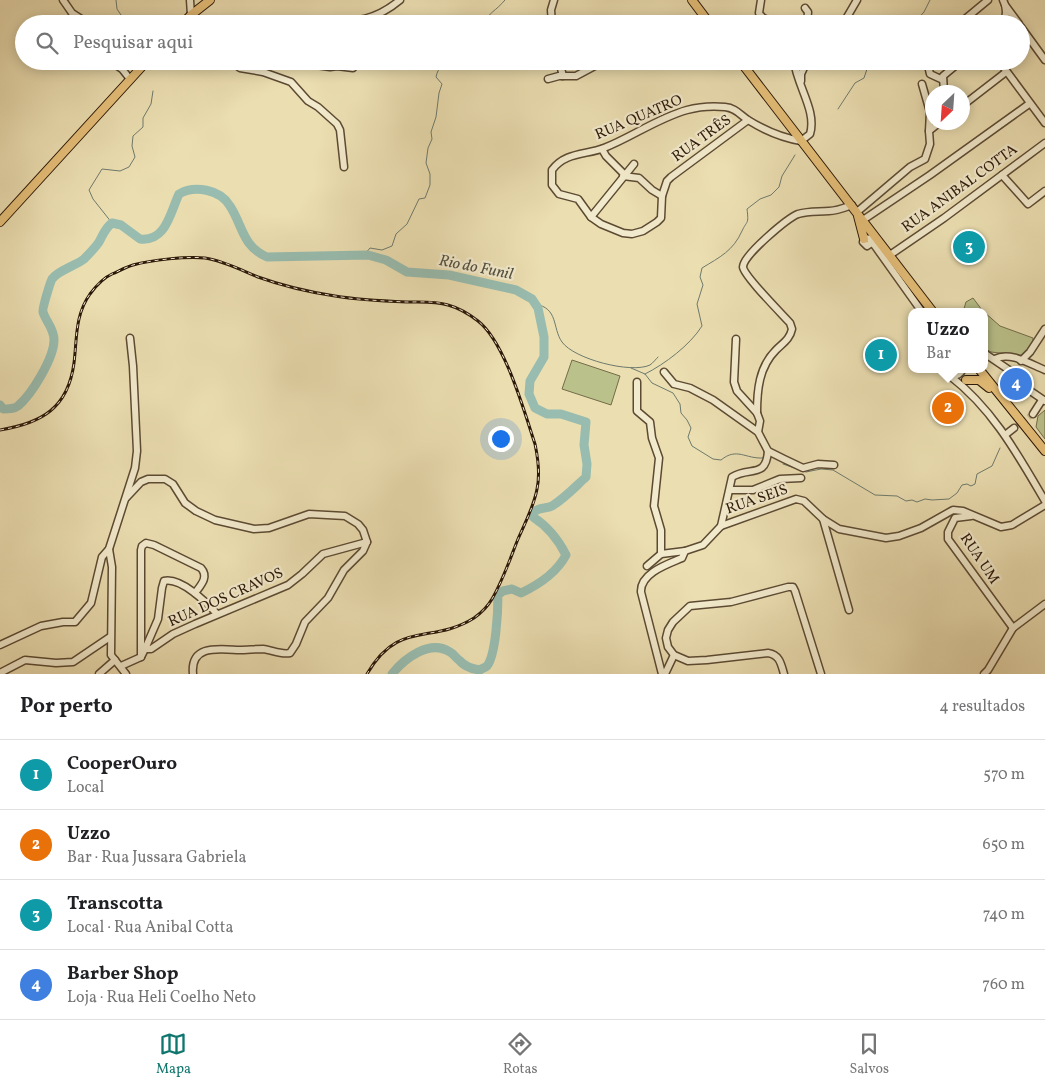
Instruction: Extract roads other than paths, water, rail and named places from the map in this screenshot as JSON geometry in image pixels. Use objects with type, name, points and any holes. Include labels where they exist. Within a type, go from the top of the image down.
[{"type":"main road","points":[[191,14],[210,0]]},
{"type":"main road","points":[[692,0],[703,15]]},
{"type":"main road","points":[[0,222],[138,70]]},
{"type":"main road","points":[[747,70],[930,308]]},
{"type":"main road","points":[[857,213],[868,242]]},
{"type":"main road","points":[[981,373],[1045,451]]},
{"type":"main road","points":[[966,380],[979,380],[1008,407]]},
{"type":"street","points":[[63,0],[75,15]]},
{"type":"street","points":[[190,0],[191,14]]},
{"type":"street","points":[[377,15],[400,0]]},
{"type":"street","points":[[551,15],[554,0]]},
{"type":"street","points":[[760,15],[759,13],[761,0]]},
{"type":"street","points":[[848,15],[857,0]]},
{"type":"street","points":[[970,15],[988,0]]},
{"type":"street","points":[[1004,2],[1005,15]]},
{"type":"street","points":[[1004,2],[1013,15]]},
{"type":"street","points":[[806,8],[808,15]]},
{"type":"street","points":[[1030,39],[1045,60]]},
{"type":"street","points":[[122,70],[130,79]]},
{"type":"street","points":[[252,70],[288,80],[308,101],[337,124],[340,130],[344,167]]},
{"type":"street","points":[[561,70],[563,76]]},
{"type":"street","points":[[548,79],[576,76],[587,70]]},
{"type":"street","points":[[797,70],[812,117],[810,134],[802,141]]},
{"type":"street","points":[[801,86],[803,70]]},
{"type":"street","points":[[929,70],[930,74],[943,80]]},
{"type":"street","points":[[943,85],[945,74],[950,70]]},
{"type":"street","points":[[970,100],[1006,72],[1045,123]]},
{"type":"street","points":[[857,213],[910,167],[925,159],[930,144],[930,112],[922,84]]},
{"type":"street","points":[[758,432],[760,421],[757,412],[758,386],[762,372],[775,350],[788,338],[792,328],[790,323],[763,295],[744,270],[744,264],[754,249],[793,217],[813,210],[857,213],[930,175],[1029,104]]},
{"type":"street","name":"RUA QUATRO","points":[[591,217],[578,199],[559,194],[552,185],[551,172],[557,164],[570,156],[602,149],[655,124],[693,109],[728,108],[740,112],[748,120],[789,139],[802,141]]},
{"type":"street","name":"RUA TRÊS","points":[[591,217],[601,224],[623,233],[637,233],[654,224],[660,218],[662,196],[667,181],[678,170],[748,120]]},
{"type":"street","name":"RUA ANIBAL COTTA","points":[[890,255],[1045,143]]},
{"type":"street","points":[[602,149],[624,175],[639,178],[662,196]]},
{"type":"street","points":[[591,217],[634,164]]},
{"type":"street","points":[[1002,175],[1028,204],[1045,191]]},
{"type":"street","points":[[868,242],[876,249],[919,308]]},
{"type":"street","points":[[1021,361],[1030,352],[1045,329]]},
{"type":"street","points":[[0,645],[41,626],[75,622],[91,603],[102,557],[109,549],[135,468],[137,451],[130,338]]},
{"type":"street","points":[[736,339],[735,385],[757,412]]},
{"type":"street","points":[[988,355],[1043,400],[1033,414]]},
{"type":"street","points":[[995,359],[1001,356],[1011,356],[1045,370]]},
{"type":"street","points":[[664,372],[674,384],[690,388],[713,400],[758,432],[768,450],[803,468],[818,464],[834,465]]},
{"type":"street","points":[[823,519],[839,529],[886,538],[899,536],[920,528],[954,510],[963,511],[1001,527],[1012,525],[1045,503],[1006,435],[971,392],[947,373]]},
{"type":"street","points":[[950,376],[958,376],[960,373]]},
{"type":"street","points":[[964,373],[971,392]]},
{"type":"street","points":[[971,392],[979,380]]},
{"type":"street","points":[[638,382],[637,410],[650,422],[652,438],[659,458],[654,506],[661,530],[661,554]]},
{"type":"street","points":[[1006,435],[1014,428]]},
{"type":"street","points":[[647,566],[661,554],[685,551],[703,545],[721,526],[731,490],[732,477],[737,474],[755,471],[764,466],[767,462],[768,450]]},
{"type":"street","points":[[126,498],[141,482],[162,478],[173,484],[189,506],[215,520],[261,530],[309,514],[340,515],[350,518],[363,530],[367,542],[363,551],[344,570],[328,598],[305,622],[296,644],[290,652],[282,653],[263,649],[216,648],[199,655],[192,663],[193,674]]},
{"type":"street","points":[[731,490],[752,490],[780,479],[801,478]]},
{"type":"street","name":"RUA SEIS","points":[[721,526],[796,499],[804,501],[823,519]]},
{"type":"street","name":"RUA UM","points":[[976,516],[955,518],[948,532],[948,539],[1013,628]]},
{"type":"street","points":[[823,519],[849,610]]},
{"type":"street","points":[[141,657],[140,566],[143,544],[146,542],[154,545],[201,568],[204,571],[205,578],[195,593]]},
{"type":"street","name":"RUA DOS CRAVOS","points":[[145,648],[151,649],[173,634],[288,585],[323,554],[367,542]]},
{"type":"street","points":[[109,549],[112,567],[111,655],[126,674]]},
{"type":"street","points":[[664,674],[641,586],[646,578],[682,558],[685,551]]},
{"type":"street","points":[[121,666],[141,657],[158,619],[164,581],[170,580],[195,593],[217,614]]},
{"type":"street","points":[[784,674],[779,658],[774,654],[768,653],[688,661],[674,655],[668,647],[666,638],[668,630],[673,622],[690,606],[731,602],[793,587],[821,674]]},
{"type":"street","points":[[984,674],[1013,628],[1045,604]]},
{"type":"street","points":[[0,673],[25,660],[56,663],[73,662],[110,637]]},
{"type":"street","points":[[664,674],[674,655]]},
{"type":"street","points":[[99,674],[115,660]]},
{"type":"waterway","points":[[116,0],[117,9],[121,15]]},
{"type":"waterway","points":[[490,15],[505,0]]},
{"type":"waterway","points":[[921,15],[930,0]]},
{"type":"waterway","points":[[364,255],[370,248],[382,250],[392,246],[396,234],[407,224],[419,199],[425,198],[430,185],[430,174],[426,163],[428,148],[432,139],[431,132],[436,117],[442,84],[436,77],[439,70]]},
{"type":"waterway","points":[[838,109],[855,83],[864,78],[867,70]]},
{"type":"waterway","points":[[112,223],[93,199],[89,190],[102,169],[120,171],[129,167],[135,157],[132,146],[133,136],[143,127],[143,118],[151,104],[153,91]]},
{"type":"waterway","points":[[645,374],[661,365],[676,353],[691,340],[702,326],[697,304],[703,285],[700,277],[702,268],[725,253],[734,244],[747,222],[747,209],[760,199],[771,195],[779,187],[782,176],[795,155]]},
{"type":"waterway","name":"Rio do Funil","points":[[0,405],[3,409],[18,406],[36,385],[46,366],[53,348],[54,336],[43,310],[54,276],[84,259],[112,223],[121,225],[140,239],[149,239],[156,236],[166,225],[179,194],[185,191],[206,190],[226,200],[252,247],[267,257],[368,255],[386,260],[407,272],[449,275],[516,290],[532,299],[538,308],[544,337],[544,357],[530,381],[529,394],[535,408],[547,414],[561,414],[586,422],[584,445],[587,464],[586,477],[557,503],[550,507],[536,510],[533,517],[552,534],[566,555],[558,567],[534,586],[521,593],[512,589],[503,591],[498,595],[493,652],[486,667],[480,670],[471,668],[463,664],[450,652],[434,648],[418,652],[392,674]]},
{"type":"waterway","points":[[535,304],[543,306],[548,310],[554,319],[562,342],[578,354],[603,363],[630,368],[650,365],[658,357]]},
{"type":"waterway","points":[[631,368],[645,374],[652,383],[673,393],[680,404],[681,413],[691,428],[688,437],[692,446],[713,459],[721,460],[732,454],[763,458]]},
{"type":"waterway","points":[[783,464],[806,472],[821,469],[833,470],[875,495],[897,496],[906,501],[912,500],[917,502],[925,499],[949,499],[957,493],[962,485],[967,484],[971,486],[975,484],[977,474],[992,466],[1000,448]]},
{"type":"tunnel","points":[[1014,428],[1033,414]]},
{"type":"railway","points":[[0,430],[40,418],[59,402],[71,379],[79,318],[85,302],[95,288],[106,278],[133,265],[169,259],[212,259],[258,277],[306,291],[362,299],[438,303],[456,308],[471,316],[488,331],[497,344],[519,396],[537,455],[538,484],[536,495],[500,584],[484,609],[474,618],[458,626],[404,639],[391,646],[379,657],[367,674]]},
{"type":"place","name":"Transcotta","points":[[969,247]]},
{"type":"place","name":"CooperOuro","points":[[881,355]]},
{"type":"place","name":"Barber Shop","points":[[1016,384]]},
{"type":"place","name":"Uzzo","points":[[948,408]]}]
